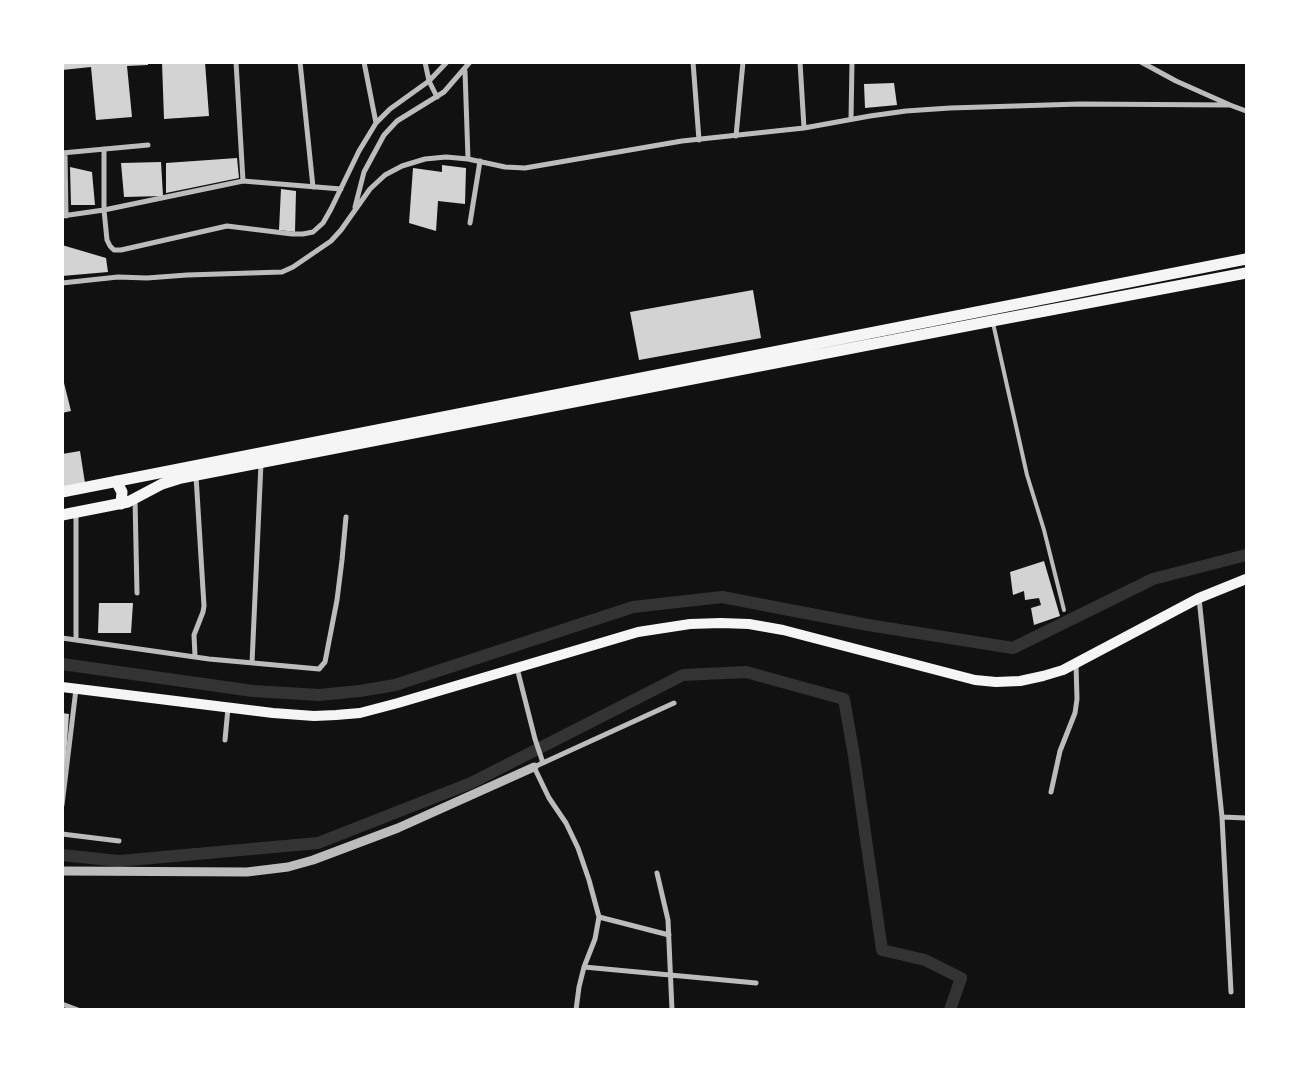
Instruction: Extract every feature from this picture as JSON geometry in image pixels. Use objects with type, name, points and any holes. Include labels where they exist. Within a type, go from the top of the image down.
[{"type":"main road","points":[[62,492],[1246,259]]},
{"type":"main road","points":[[62,515],[120,504],[135,499],[162,484],[196,476],[1246,273]]},
{"type":"main road","points":[[116,481],[122,492],[120,504]]},
{"type":"main road","points":[[62,687],[228,708],[314,716],[360,713],[638,632],[690,624],[721,623],[749,624],[783,630],[975,680],[996,682],[1020,681],[1063,670],[1199,598],[1246,579]]},
{"type":"street","points":[[236,62],[243,182]]},
{"type":"street","points":[[300,62],[313,187]]},
{"type":"street","points":[[364,62],[376,123]]},
{"type":"street","points":[[425,62],[429,81],[436,97]]},
{"type":"street","points":[[104,149],[104,210],[107,240],[114,250],[122,250],[227,226],[303,234],[313,232],[323,223],[358,151],[376,123],[390,109],[429,81],[447,62]]},
{"type":"street","points":[[354,210],[364,172],[384,136],[397,121],[448,88],[470,62]]},
{"type":"street","points":[[693,62],[700,140]]},
{"type":"street","points":[[736,136],[742,62]]},
{"type":"street","points":[[800,62],[804,128]]},
{"type":"street","points":[[851,119],[852,62]]},
{"type":"street","points":[[1141,62],[1176,81],[1246,111]]},
{"type":"street","points":[[465,70],[468,159]]},
{"type":"street","points":[[62,283],[118,277],[147,278],[282,272],[294,268],[331,241],[370,189],[385,176],[402,166],[425,159],[446,157],[480,161],[506,167],[525,168],[605,154],[700,140],[804,128],[906,111],[1015,105],[1230,105]]},
{"type":"street","points":[[148,145],[64,153],[64,216],[104,210],[243,182],[341,189]]},
{"type":"street","points":[[470,223],[480,161]]},
{"type":"street","points":[[252,663],[261,463]]},
{"type":"street","points":[[195,656],[194,635],[204,606],[196,476]]},
{"type":"street","points":[[135,499],[137,593]]},
{"type":"street","points":[[76,512],[76,640]]},
{"type":"street","points":[[62,638],[252,663],[319,669],[325,662],[337,600],[346,517]]},
{"type":"street","points":[[1199,598],[1222,817],[1231,992]]},
{"type":"street","points":[[1051,792],[1060,751],[1076,706],[1076,664]]},
{"type":"street","points":[[516,668],[534,739],[543,763]]},
{"type":"street","points":[[62,805],[76,690]]},
{"type":"street","points":[[62,871],[247,872],[288,867],[313,860],[398,828],[674,703]]},
{"type":"street","points":[[225,740],[228,708]]},
{"type":"street","points":[[534,767],[549,798],[566,823],[578,848],[590,880],[599,917],[595,939],[584,967],[576,1010]]},
{"type":"street","points":[[1222,817],[1246,818]]},
{"type":"street","points":[[62,834],[119,841]]},
{"type":"street","points":[[657,873],[664,900],[669,935],[672,1010]]},
{"type":"street","points":[[599,917],[669,935]]},
{"type":"street","points":[[584,967],[756,983]]},
{"type":"street","points":[[62,1004],[78,1010]]},
{"type":"lane","points":[[992,321],[1027,475],[1044,530],[1064,610]]},
{"type":"building","points":[[62,62],[148,62],[148,65],[127,66],[132,117],[96,120],[91,67],[62,70]]},
{"type":"building","points":[[162,62],[205,62],[209,116],[164,119]]},
{"type":"building","points":[[894,83],[897,105],[865,108],[864,84]]},
{"type":"building","points":[[237,158],[239,178],[166,193],[166,163]]},
{"type":"building","points":[[161,162],[163,196],[124,197],[121,163]]},
{"type":"building","points":[[442,165],[466,168],[465,204],[438,201],[436,231],[409,223],[413,168],[442,172]]},
{"type":"building","points":[[70,167],[92,172],[95,205],[71,205]]},
{"type":"building","points":[[281,189],[296,191],[295,232],[279,230]]},
{"type":"building","points":[[62,245],[106,258],[108,272],[62,276]]},
{"type":"building","points":[[753,290],[761,338],[639,360],[630,312]]},
{"type":"building","points":[[62,375],[71,411],[62,413]]},
{"type":"building","points":[[80,451],[85,483],[62,487],[62,454]]},
{"type":"building","points":[[1044,561],[1060,616],[1034,625],[1031,608],[1041,605],[1039,598],[1025,600],[1024,591],[1013,595],[1010,572]]},
{"type":"building","points":[[99,603],[133,603],[131,633],[98,633]]},
{"type":"building","points":[[62,713],[69,714],[64,786],[62,786]]},
{"type":"waterway","points":[[62,664],[253,691],[319,695],[360,691],[395,685],[633,607],[722,597],[868,625],[1013,648],[1153,579],[1246,555]]},
{"type":"waterway","points":[[62,855],[119,861],[318,843],[471,783],[683,675],[746,672],[844,699],[882,950],[925,960],[961,978],[950,1010]]}]
